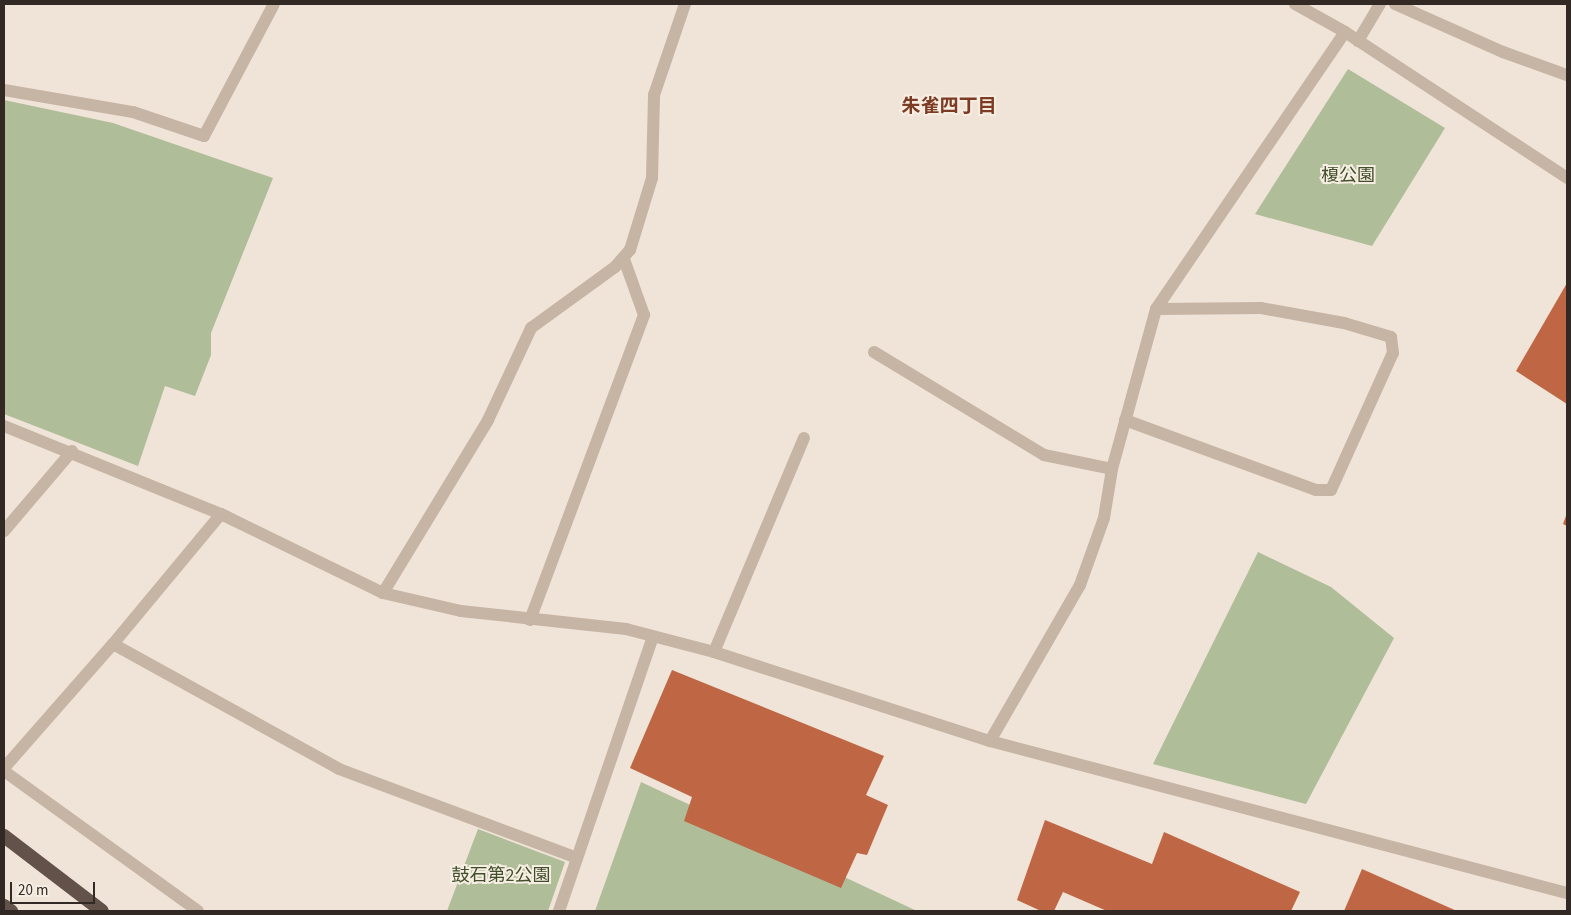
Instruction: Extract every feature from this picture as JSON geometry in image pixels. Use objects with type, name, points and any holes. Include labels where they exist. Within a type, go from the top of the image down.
[{"type":"highway","points":[[4,836],[102,911]]},
{"type":"highway","points":[[4,906],[10,911]]},
{"type":"street","points":[[4,90],[132,112],[204,136],[274,4]]},
{"type":"street","points":[[383,593],[488,420],[531,328],[624,259],[630,250],[652,178],[654,95],[685,4]]},
{"type":"street","points":[[1295,4],[1345,32],[1567,178]]},
{"type":"street","points":[[1358,41],[1380,4]]},
{"type":"street","points":[[1395,4],[1502,52],[1567,75]]},
{"type":"street","points":[[990,741],[1080,585],[1104,518],[1112,468],[1156,309],[1345,32]]},
{"type":"street","points":[[530,620],[644,315],[624,259]]},
{"type":"street","points":[[1125,420],[1316,490],[1331,490],[1393,353],[1391,337],[1344,323],[1261,308],[1156,309]]},
{"type":"street","points":[[874,352],[1044,455],[1112,468]]},
{"type":"street","points":[[4,426],[72,451],[221,514],[383,593],[461,611],[626,629],[714,652],[990,741],[1567,893]]},
{"type":"street","points":[[714,652],[804,438]]},
{"type":"street","points":[[4,532],[72,451]]},
{"type":"street","points":[[198,911],[4,769],[113,644],[221,514]]},
{"type":"street","points":[[559,911],[652,637]]},
{"type":"street","points":[[113,644],[338,769],[577,858]]},
{"type":"green space","name":"榎公園","points":[[1348,69],[1445,128],[1372,246],[1255,214]]},
{"type":"green space","points":[[4,100],[113,123],[273,178],[211,333],[211,355],[195,396],[165,386],[138,466],[4,414]]},
{"type":"green space","points":[[1258,552],[1331,587],[1394,638],[1306,804],[1153,764]]},
{"type":"green space","points":[[641,782],[917,911],[595,911]]},
{"type":"green space","name":"鼓石第2公園","points":[[478,829],[565,862],[548,911],[447,911]]},
{"type":"building","points":[[1567,283],[1567,404],[1516,371]]},
{"type":"building","points":[[1567,513],[1567,526],[1563,524]]},
{"type":"building","points":[[672,670],[884,756],[866,795],[888,805],[867,855],[857,853],[841,888],[684,821],[692,797],[630,768]]},
{"type":"building","points":[[1045,820],[1152,864],[1164,832],[1300,892],[1291,911],[1107,911],[1063,892],[1054,911],[1041,911],[1017,900]]},
{"type":"building","points":[[1362,869],[1457,911],[1344,911]]},
{"type":"district","name":"朱雀四丁目","points":[[949,107]]}]
